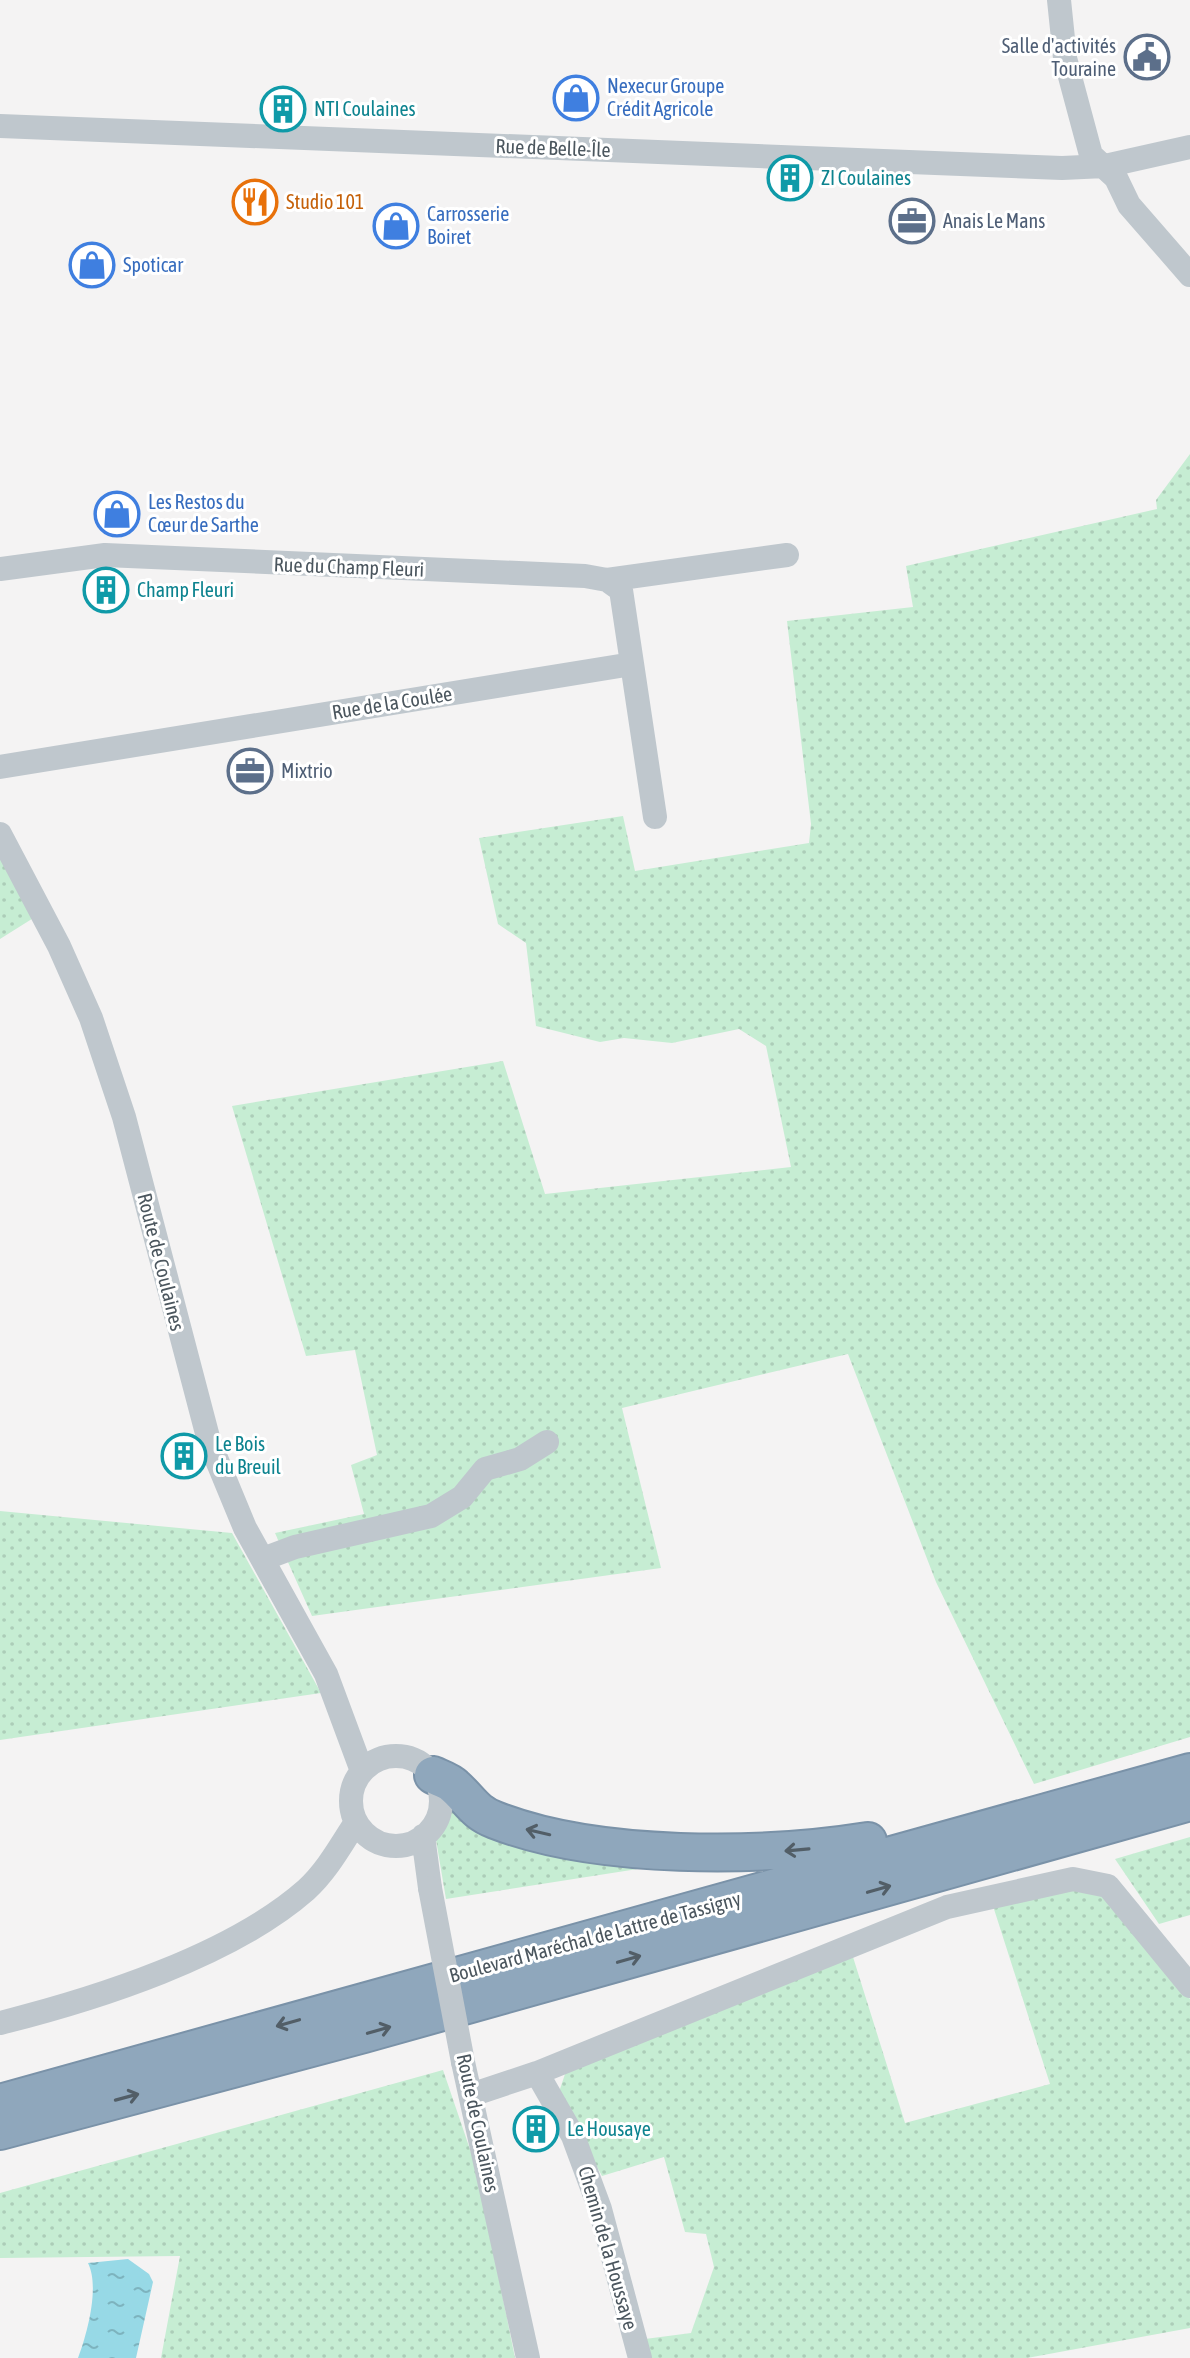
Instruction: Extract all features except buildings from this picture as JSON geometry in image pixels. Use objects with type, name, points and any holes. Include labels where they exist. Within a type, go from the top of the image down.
[{"type":"highway","points":[[433,1775],[454,1785],[475,1812],[541,1834],[665,1850],[768,1852],[902,1835],[1185,1784]]},
{"type":"highway","name":"Boulevard Maréchal de Lattre de Tassigny","points":[[0,2103],[1185,1784]]},
{"type":"highway","name":"Boulevard Maréchal de Lattre de Tassigny","points":[[0,2131],[379,2029],[1185,1784]]},
{"type":"street","points":[[1059,0],[1065,58],[1091,155],[1105,166],[1129,205],[1190,275]]},
{"type":"street","name":"Rue de Belle-Île","points":[[0,126],[1062,168],[1105,166],[1190,147]]},
{"type":"street","name":"Rue du Champ Fleuri","points":[[0,569],[105,555],[585,576],[607,580],[787,555]]},
{"type":"street","points":[[607,580],[621,590],[655,817]]},
{"type":"street","name":"Rue de la Coulée","points":[[0,767],[632,664]]},
{"type":"street","name":"Route de Coulaines","points":[[0,834],[59,946],[91,1018],[124,1117],[209,1441],[263,1559],[330,1687],[362,1771]]},
{"type":"street","points":[[263,1559],[295,1547],[431,1516],[462,1497],[485,1469],[520,1459],[547,1442]]},
{"type":"street","name":"Route de Coulaines","points":[[330,1687],[383,1758]]},
{"type":"street","points":[[0,2023],[86,1998],[221,1945],[288,1905],[331,1862],[356,1822],[351,1799],[362,1771],[383,1758],[407,1757],[422,1764],[433,1775],[440,1791],[440,1808],[434,1824],[401,1841],[331,1862]]},
{"type":"street","name":"Route de Coulaines","points":[[356,1822],[401,1841],[430,1888],[463,2062],[528,2358]]},
{"type":"street","points":[[471,2095],[537,2073],[947,1907],[1073,1879],[1108,1886],[1190,1986]]},
{"type":"street","name":"Chemin de la Houssaye","points":[[537,2073],[573,2136],[600,2209],[640,2358]]},
{"type":"green space","points":[[1190,454],[1190,1737],[1034,1784],[936,1582],[848,1354],[622,1408],[661,1568],[312,1616],[275,1533],[364,1514],[351,1465],[377,1455],[355,1350],[306,1356],[232,1106],[503,1061],[545,1194],[791,1167],[766,1046],[739,1029],[672,1043],[624,1038],[600,1042],[536,1026],[526,943],[498,924],[479,838],[623,816],[635,871],[809,843],[811,824],[787,621],[913,607],[906,566],[1157,509],[1156,500]]},
{"type":"green space","points":[[0,857],[35,917],[0,939]]},
{"type":"green space","points":[[0,1511],[232,1533],[321,1693],[0,1740]]},
{"type":"green space","points":[[447,1799],[461,1809],[708,1858],[446,1899],[435,1834],[440,1828]]},
{"type":"green space","points":[[1190,1837],[1190,1915],[1159,1924],[1115,1859]]},
{"type":"green space","points":[[1083,1887],[1121,1906],[1190,1999],[1190,2328],[1027,2358],[650,2358],[645,2339],[691,2333],[714,2267],[706,2234],[685,2232],[664,2157],[602,2176],[558,2095],[567,2068],[853,1957],[905,2123],[1050,2084],[993,1906]]},
{"type":"green space","points":[[443,2070],[477,2170],[515,2358],[161,2358],[180,2256],[0,2258],[0,2193]]},
{"type":"water","points":[[128,2259],[149,2274],[153,2282],[136,2358],[78,2358],[92,2297],[88,2263]]},
{"type":"place","name":"Salle d'activités Touraine","points":[[1147,57]]},
{"type":"place","name":"Nexecur Groupe Crédit Agricole","points":[[576,98]]},
{"type":"place","name":"NTI Coulaines","points":[[283,109]]},
{"type":"place","name":"ZI Coulaines","points":[[790,178]]},
{"type":"place","name":"Studio 101","points":[[255,202]]},
{"type":"place","name":"Anais Le Mans","points":[[912,221]]},
{"type":"place","name":"Carrosserie Boiret","points":[[396,226]]},
{"type":"place","name":"Spoticar","points":[[92,265]]},
{"type":"place","name":"Les Restos du Cœur de Sarthe","points":[[117,514]]},
{"type":"place","name":"Champ Fleuri","points":[[106,590]]},
{"type":"place","name":"Mixtrio","points":[[250,771]]},
{"type":"place","name":"Le Bois du Breuil","points":[[184,1456]]},
{"type":"place","name":"Le Housaye","points":[[536,2129]]}]
